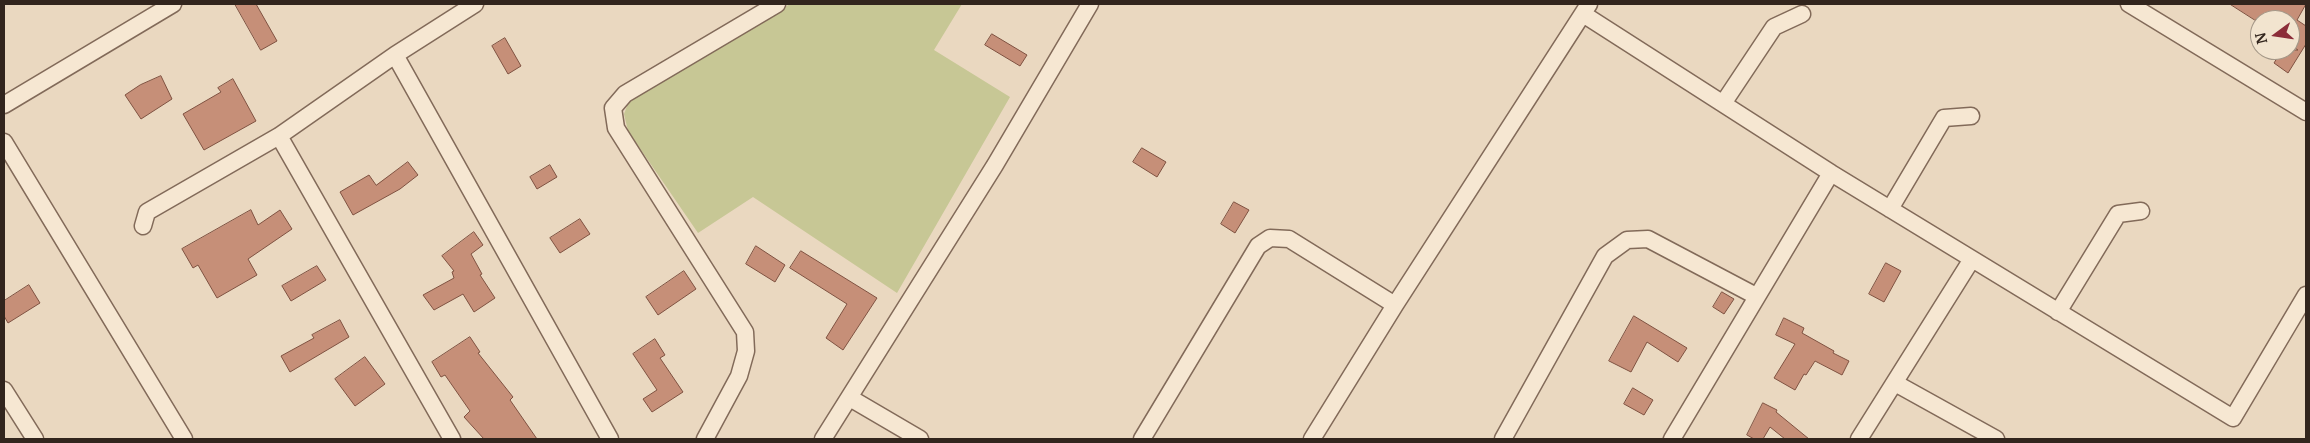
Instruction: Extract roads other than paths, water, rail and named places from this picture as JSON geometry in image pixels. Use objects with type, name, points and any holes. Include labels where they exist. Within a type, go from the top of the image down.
[{"type":"street","points":[[4,105],[173,4]]},
{"type":"street","points":[[142,226],[148,212],[279,136],[395,56],[475,4]]},
{"type":"street","points":[[705,439],[739,376],[746,351],[745,332],[616,128],[613,108],[625,94],[777,4]]},
{"type":"street","points":[[823,439],[995,165],[1090,4]]},
{"type":"street","points":[[2130,4],[2306,112]]},
{"type":"street","points":[[1312,439],[1395,305],[1586,9],[1831,173],[2233,418],[2306,295]]},
{"type":"street","points":[[1724,102],[1774,27],[1802,14]]},
{"type":"street","points":[[395,56],[610,439]]},
{"type":"street","points":[[1890,209],[1944,118],[1971,116]]},
{"type":"street","points":[[279,136],[452,439]]},
{"type":"street","points":[[4,142],[184,439]]},
{"type":"street","points":[[1672,439],[1831,173]]},
{"type":"street","points":[[2058,312],[2118,214],[2141,211]]},
{"type":"street","points":[[1142,439],[1258,246],[1270,238],[1289,239],[1395,305]]},
{"type":"street","points":[[1503,439],[1605,256],[1627,240],[1648,239],[1756,296]]},
{"type":"street","points":[[1859,439],[1972,259]]},
{"type":"street","points":[[1895,383],[1996,439]]},
{"type":"street","points":[[4,390],[35,439]]},
{"type":"street","points":[[850,398],[920,439]]}]
